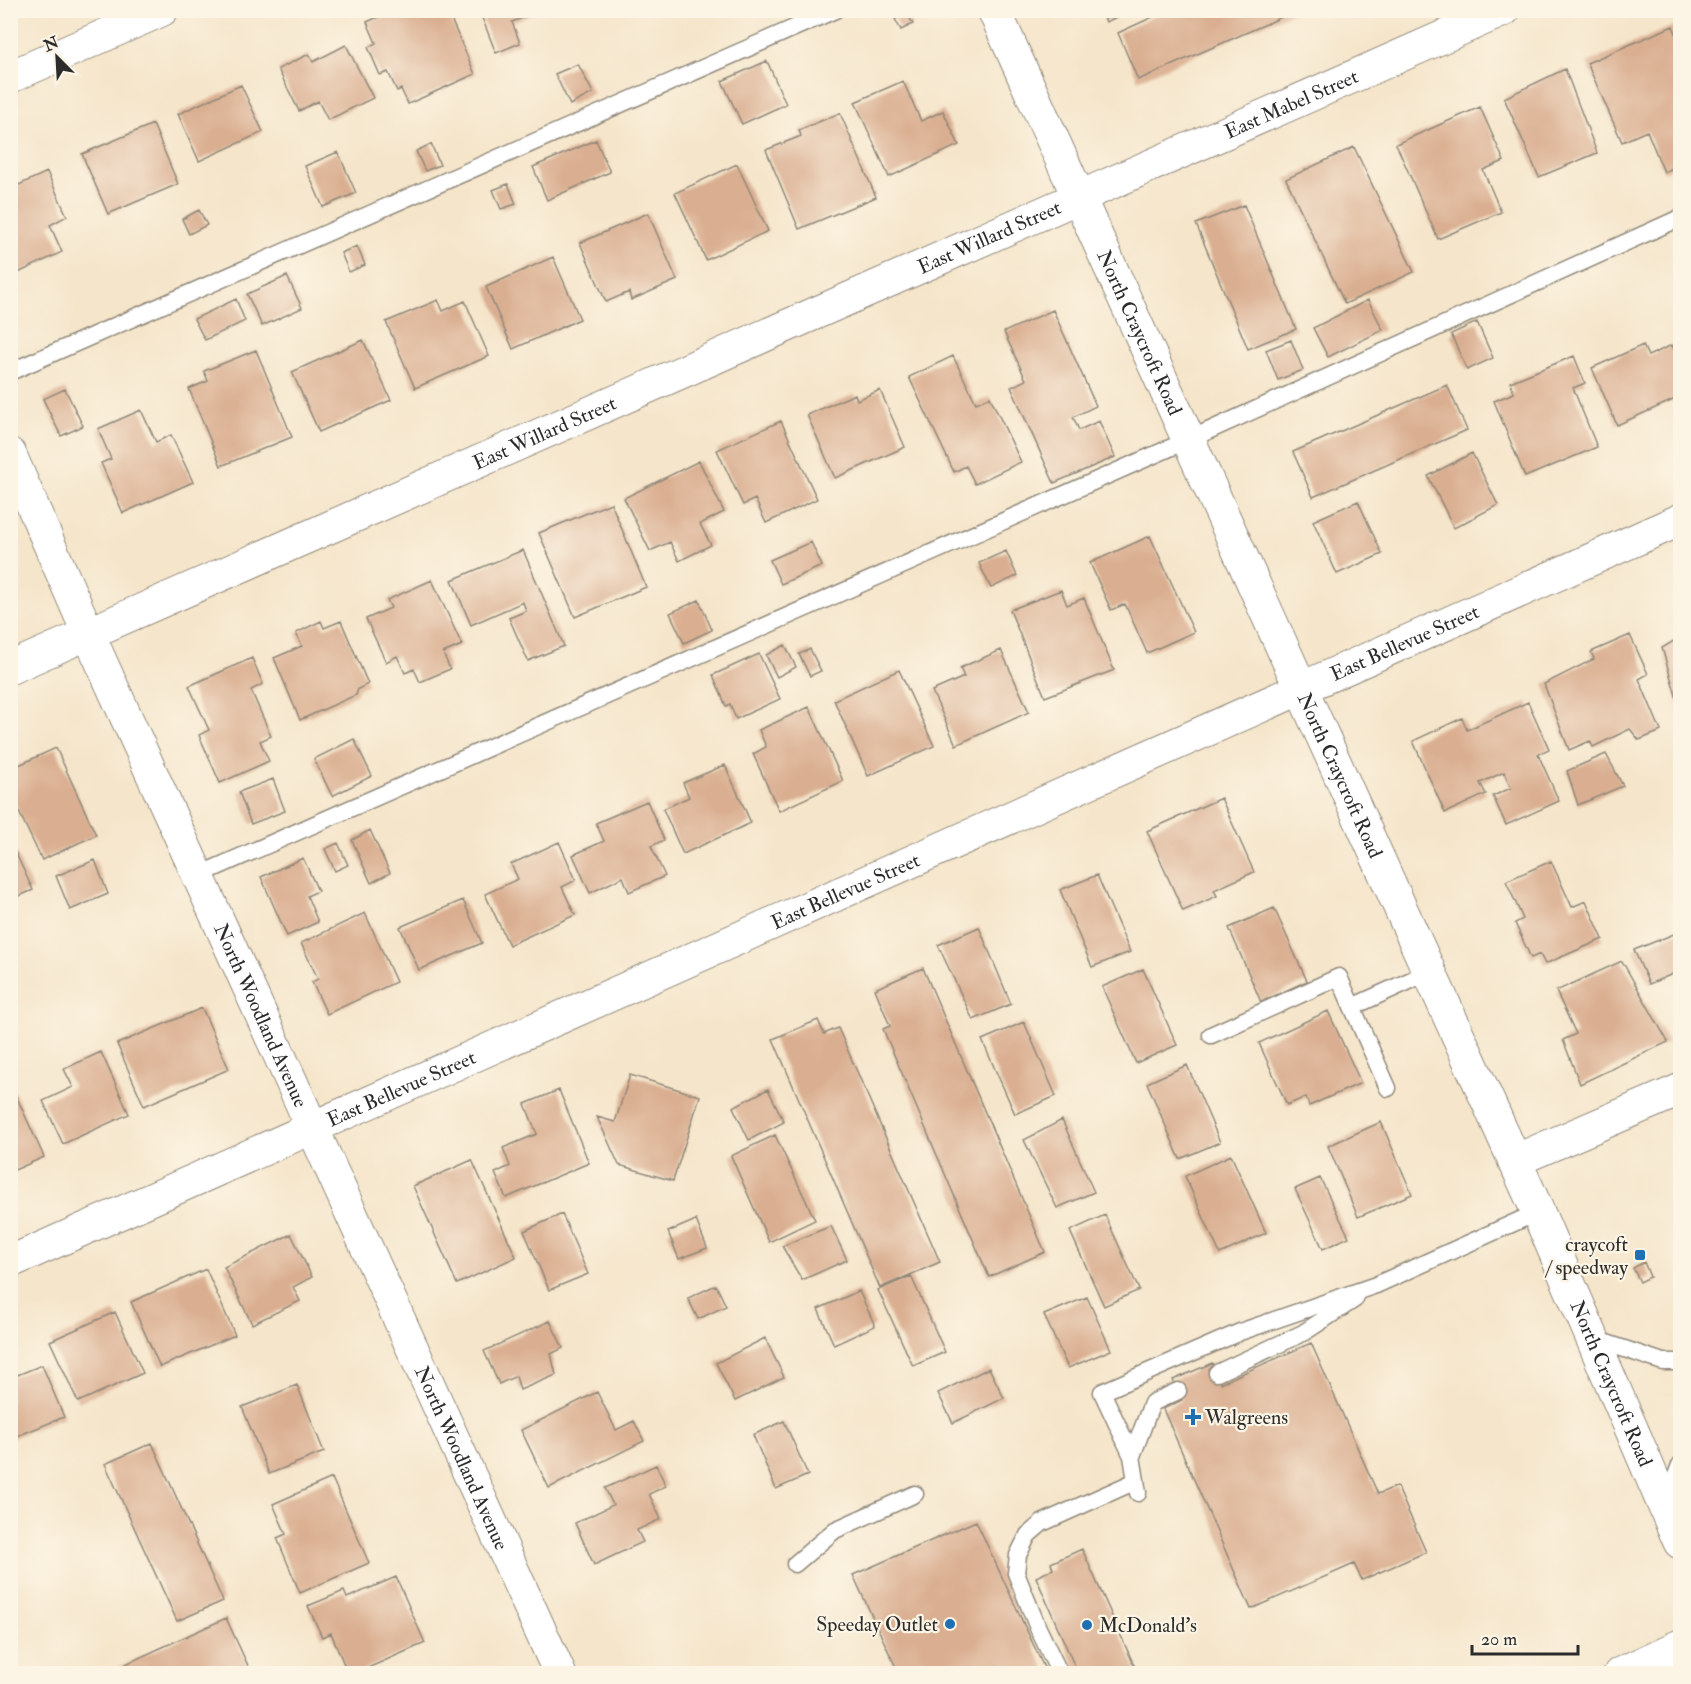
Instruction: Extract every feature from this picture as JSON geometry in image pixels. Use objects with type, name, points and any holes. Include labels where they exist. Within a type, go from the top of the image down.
[{"type":"main road","name":"North Craycroft Road","points":[[994,10],[1538,1212],[1680,1542]]},
{"type":"main road","points":[[1620,1674],[1680,1646]]},
{"type":"street","points":[[10,77],[162,10]]},
{"type":"street","name":"East Mabel Street","points":[[1078,199],[1504,10]]},
{"type":"street","name":"East Willard Street","points":[[10,668],[1078,199]]},
{"type":"street","name":"North Woodland Avenue","points":[[10,454],[88,633],[314,1127],[560,1674]]},
{"type":"street","name":"East Bellevue Street","points":[[10,1262],[1680,520]]},
{"type":"street","points":[[1514,1161],[1680,1090]]},
{"type":"lane","points":[[10,372],[835,10]]},
{"type":"lane","points":[[199,875],[1188,440],[1680,218]]},
{"type":"lane","points":[[1352,1007],[1429,972]]},
{"type":"lane","points":[[1211,1035],[1339,978],[1388,1088]]},
{"type":"lane","points":[[1060,1674],[1016,1573],[1018,1555],[1028,1535],[1042,1522],[1137,1487],[1132,1456],[1102,1392],[1240,1332],[1376,1285],[1538,1212]]},
{"type":"lane","points":[[1217,1373],[1303,1333],[1376,1285]]},
{"type":"lane","points":[[1592,1338],[1663,1362],[1680,1362]]},
{"type":"lane","points":[[1132,1456],[1152,1403],[1178,1391]]},
{"type":"lane","points":[[1664,1505],[1680,1465]]},
{"type":"lane","points":[[795,1564],[835,1530],[915,1494]]},
{"type":"building","points":[[383,10],[447,10],[475,74],[408,104],[401,89],[397,91],[388,72],[380,75],[368,47],[376,43],[367,22],[385,14]]},
{"type":"building","points":[[479,10],[540,11],[512,22],[520,43],[496,53]]},
{"type":"building","points":[[1101,10],[1132,10],[1106,22]]},
{"type":"building","points":[[1168,10],[1298,10],[1138,80],[1118,33]]},
{"type":"building","points":[[907,13],[913,24],[901,30],[895,19]]},
{"type":"building","points":[[1673,26],[1680,43],[1680,165],[1664,172],[1647,131],[1622,142],[1587,63]]},
{"type":"building","points":[[346,45],[373,98],[328,120],[318,101],[299,111],[278,69],[309,54],[313,62]]},
{"type":"building","points":[[767,61],[786,104],[742,124],[722,81]]},
{"type":"building","points":[[578,64],[593,93],[570,105],[555,74]]},
{"type":"building","points":[[1565,69],[1597,153],[1539,177],[1504,98]]},
{"type":"building","points":[[903,81],[921,121],[943,111],[959,145],[889,177],[855,102]]},
{"type":"building","points":[[241,85],[263,132],[199,161],[178,114]]},
{"type":"building","points":[[1480,107],[1504,161],[1483,170],[1501,212],[1438,239],[1396,144]]},
{"type":"building","points":[[840,113],[876,197],[799,229],[766,150],[801,136],[799,130]]},
{"type":"building","points":[[153,124],[178,184],[108,214],[82,154]]},
{"type":"building","points":[[596,140],[610,172],[547,200],[533,167]]},
{"type":"building","points":[[431,144],[440,165],[425,171],[416,151]]},
{"type":"building","points":[[1354,147],[1414,272],[1345,304],[1286,179]]},
{"type":"building","points":[[338,152],[356,193],[323,207],[305,166]]},
{"type":"building","points":[[737,164],[768,231],[706,260],[675,193]]},
{"type":"building","points":[[47,172],[67,216],[50,225],[62,252],[14,275],[10,267],[10,189]]},
{"type":"building","points":[[508,184],[516,204],[501,209],[493,190]]},
{"type":"building","points":[[1244,205],[1296,329],[1248,349],[1196,224]]},
{"type":"building","points":[[199,210],[207,225],[189,234],[182,219]]},
{"type":"building","points":[[648,213],[677,280],[631,300],[629,292],[606,302],[580,243]]},
{"type":"building","points":[[357,246],[365,265],[349,272],[341,253]]},
{"type":"building","points":[[553,257],[580,319],[513,349],[486,287]]},
{"type":"building","points":[[287,276],[302,308],[262,326],[247,294]]},
{"type":"building","points":[[236,299],[245,321],[205,340],[194,319]]},
{"type":"building","points":[[438,300],[443,311],[465,301],[489,356],[415,388],[386,322]]},
{"type":"building","points":[[1368,300],[1383,330],[1328,357],[1313,328]]},
{"type":"building","points":[[1053,310],[1096,406],[1073,417],[1079,430],[1099,421],[1115,457],[1054,483],[1011,387],[1026,380],[1004,332]]},
{"type":"building","points":[[1477,322],[1493,358],[1467,370],[1451,334]]},
{"type":"building","points":[[363,340],[391,400],[319,432],[292,372]]},
{"type":"building","points":[[1291,340],[1303,370],[1278,380],[1266,350]]},
{"type":"building","points":[[1643,345],[1648,356],[1672,345],[1680,364],[1680,397],[1617,425],[1592,368]]},
{"type":"building","points":[[256,350],[292,437],[221,466],[189,389],[208,381],[204,371]]},
{"type":"building","points":[[953,356],[976,403],[990,397],[1021,462],[975,484],[966,466],[954,472],[909,377]]},
{"type":"building","points":[[1574,356],[1585,383],[1573,388],[1597,447],[1525,477],[1494,401],[1514,393],[1510,382]]},
{"type":"building","points":[[1447,385],[1467,430],[1313,497],[1293,452]]},
{"type":"building","points":[[65,389],[83,426],[61,436],[43,399]]},
{"type":"building","points":[[880,390],[905,447],[835,478],[807,415],[855,394],[857,400]]},
{"type":"building","points":[[141,410],[156,442],[171,435],[193,482],[123,513],[101,463],[111,459],[98,429]]},
{"type":"building","points":[[781,421],[817,499],[766,523],[755,499],[743,505],[717,450]]},
{"type":"building","points":[[1472,453],[1498,505],[1454,528],[1428,476]]},
{"type":"building","points":[[699,461],[724,512],[700,524],[711,545],[679,561],[670,542],[650,551],[624,498]]},
{"type":"building","points":[[1358,501],[1382,554],[1337,574],[1313,521]]},
{"type":"building","points":[[611,503],[646,587],[575,617],[539,533]]},
{"type":"building","points":[[1150,536],[1194,632],[1147,653],[1125,604],[1111,610],[1090,563]]},
{"type":"building","points":[[811,542],[822,566],[781,584],[770,560]]},
{"type":"building","points":[[523,550],[564,646],[528,661],[509,618],[526,611],[523,602],[471,625],[452,580]]},
{"type":"building","points":[[1006,551],[1017,576],[991,588],[979,563]]},
{"type":"building","points":[[432,580],[462,645],[443,653],[450,669],[420,682],[414,669],[405,673],[397,656],[386,662],[366,619],[391,608],[387,600]]},
{"type":"building","points":[[1061,590],[1067,605],[1084,598],[1114,670],[1045,697],[1010,610]]},
{"type":"building","points":[[699,600],[712,630],[684,643],[670,613]]},
{"type":"building","points":[[321,621],[324,628],[341,621],[368,684],[358,689],[356,695],[300,720],[274,658],[302,646],[296,633]]},
{"type":"building","points":[[1630,635],[1648,674],[1639,679],[1661,731],[1639,740],[1630,729],[1593,747],[1590,741],[1569,750],[1544,684],[1594,659],[1591,652]]},
{"type":"building","points":[[1680,637],[1680,709],[1662,648]]},
{"type":"building","points":[[785,645],[796,667],[777,677],[766,655]]},
{"type":"building","points":[[810,649],[821,671],[810,676],[799,654]]},
{"type":"building","points":[[1001,650],[1029,712],[956,745],[932,691],[964,677],[960,668]]},
{"type":"building","points":[[759,654],[780,699],[736,719],[730,704],[726,706],[713,675]]},
{"type":"building","points":[[252,658],[263,684],[251,690],[271,736],[260,741],[269,761],[220,783],[199,735],[209,730],[189,686]]},
{"type":"building","points":[[899,670],[934,746],[868,776],[834,700]]},
{"type":"building","points":[[1528,702],[1549,749],[1538,754],[1559,801],[1506,825],[1493,796],[1511,788],[1504,772],[1480,783],[1486,794],[1445,813],[1413,741],[1462,718],[1467,730]]},
{"type":"building","points":[[809,707],[843,781],[779,811],[753,754],[766,747],[759,730]]},
{"type":"building","points":[[354,739],[372,776],[332,796],[314,759]]},
{"type":"building","points":[[56,748],[96,835],[42,860],[10,793],[10,769]]},
{"type":"building","points":[[1606,754],[1623,786],[1578,805],[1567,771]]},
{"type":"building","points":[[725,765],[751,823],[683,854],[663,809],[689,797],[683,783]]},
{"type":"building","points":[[273,779],[285,811],[251,824],[239,792]]},
{"type":"building","points":[[1221,798],[1254,872],[1214,890],[1217,896],[1183,911],[1147,831]]},
{"type":"building","points":[[647,801],[664,840],[651,846],[665,876],[629,892],[623,877],[590,893],[573,855],[604,841],[596,823]]},
{"type":"building","points":[[370,830],[390,873],[371,883],[352,840]]},
{"type":"building","points":[[10,841],[33,890],[10,900]]},
{"type":"building","points":[[559,842],[576,880],[562,887],[575,915],[509,945],[485,894],[518,879],[511,864]]},
{"type":"building","points":[[338,843],[348,865],[335,871],[325,849]]},
{"type":"building","points":[[303,858],[318,891],[307,896],[318,922],[287,936],[261,877]]},
{"type":"building","points":[[95,860],[108,894],[70,910],[56,876]]},
{"type":"building","points":[[1551,861],[1572,907],[1586,901],[1603,939],[1545,964],[1540,954],[1531,958],[1515,923],[1523,919],[1506,881]]},
{"type":"building","points":[[1097,875],[1130,952],[1092,967],[1060,890]]},
{"type":"building","points":[[463,900],[482,943],[419,970],[400,927]]},
{"type":"building","points":[[1274,908],[1307,981],[1261,1002],[1229,928]]},
{"type":"building","points":[[365,913],[396,982],[327,1014],[312,982],[318,979],[301,943]]},
{"type":"building","points":[[979,927],[1011,1004],[973,1020],[938,945]]},
{"type":"building","points":[[1679,932],[1680,971],[1649,984],[1634,950]]},
{"type":"building","points":[[1622,961],[1668,1042],[1580,1084],[1563,1040],[1576,1034],[1556,991]]},
{"type":"building","points":[[923,968],[1045,1252],[989,1277],[883,1029],[890,1026],[875,989]]},
{"type":"building","points":[[1143,969],[1177,1045],[1136,1063],[1102,987]]},
{"type":"building","points":[[202,1008],[229,1069],[144,1106],[117,1044]]},
{"type":"building","points":[[1328,1011],[1361,1083],[1309,1106],[1306,1097],[1287,1105],[1259,1043]]},
{"type":"building","points":[[818,1020],[824,1034],[838,1028],[940,1262],[880,1288],[773,1039]]},
{"type":"building","points":[[1024,1022],[1056,1096],[1015,1114],[982,1040]]},
{"type":"building","points":[[101,1052],[129,1114],[63,1144],[43,1101],[73,1087],[64,1069]]},
{"type":"building","points":[[1187,1065],[1220,1142],[1180,1159],[1147,1083]]},
{"type":"building","points":[[630,1075],[700,1096],[673,1181],[619,1165],[597,1117],[615,1122]]},
{"type":"building","points":[[13,1089],[44,1157],[10,1172],[10,1090]]},
{"type":"building","points":[[768,1089],[784,1122],[749,1140],[733,1107]]},
{"type":"building","points":[[559,1090],[589,1163],[506,1198],[495,1173],[510,1166],[503,1148],[537,1134],[525,1104]]},
{"type":"building","points":[[1062,1120],[1094,1192],[1057,1208],[1024,1140]]},
{"type":"building","points":[[1381,1122],[1412,1194],[1358,1217],[1328,1146]]},
{"type":"building","points":[[775,1135],[815,1220],[769,1242],[731,1156]]},
{"type":"building","points":[[1231,1155],[1266,1233],[1220,1254],[1185,1176]]},
{"type":"building","points":[[472,1160],[516,1257],[457,1284],[413,1186]]},
{"type":"building","points":[[1320,1178],[1349,1237],[1323,1249],[1295,1189]]},
{"type":"building","points":[[562,1214],[588,1274],[549,1290],[524,1231]]},
{"type":"building","points":[[1105,1215],[1139,1290],[1104,1306],[1070,1231]]},
{"type":"building","points":[[696,1220],[707,1248],[679,1259],[668,1232]]},
{"type":"building","points":[[831,1226],[847,1260],[802,1280],[782,1246]]},
{"type":"building","points":[[291,1234],[312,1277],[293,1287],[300,1301],[252,1324],[224,1267]]},
{"type":"building","points":[[1644,1262],[1650,1277],[1640,1282],[1633,1268]]},
{"type":"building","points":[[206,1269],[235,1335],[160,1367],[131,1302]]},
{"type":"building","points":[[911,1276],[945,1352],[913,1366],[878,1290]]},
{"type":"building","points":[[716,1285],[726,1306],[698,1319],[688,1298]]},
{"type":"building","points":[[859,1291],[875,1326],[834,1345],[818,1309]]},
{"type":"building","points":[[1087,1297],[1111,1350],[1068,1368],[1044,1315]]},
{"type":"building","points":[[115,1312],[143,1373],[78,1402],[50,1341]]},
{"type":"building","points":[[550,1321],[563,1348],[551,1354],[556,1375],[520,1390],[516,1376],[499,1384],[484,1351]]},
{"type":"building","points":[[765,1338],[784,1377],[735,1401],[716,1363]]},
{"type":"building","name":"Walgreens","points":[[1311,1343],[1378,1494],[1397,1486],[1426,1552],[1362,1580],[1354,1564],[1251,1609],[1163,1409],[1182,1400],[1173,1380],[1212,1363],[1221,1383]]},
{"type":"building","points":[[42,1365],[64,1417],[10,1439],[10,1378]]},
{"type":"building","points":[[989,1368],[1004,1398],[953,1423],[938,1393]]},
{"type":"building","points":[[297,1385],[324,1452],[269,1474],[242,1407]]},
{"type":"building","points":[[597,1392],[616,1430],[634,1421],[644,1441],[549,1488],[521,1430]]},
{"type":"building","points":[[784,1421],[808,1475],[776,1489],[753,1435]]},
{"type":"building","points":[[152,1443],[223,1601],[177,1621],[105,1464]]},
{"type":"building","points":[[656,1465],[666,1486],[649,1494],[661,1519],[637,1530],[643,1542],[594,1565],[575,1523],[613,1505],[605,1488]]},
{"type":"building","points":[[332,1478],[369,1563],[300,1593],[277,1538],[286,1534],[273,1504]]},
{"type":"building","name":"Speeday Outlet","points":[[976,1521],[1047,1674],[899,1674],[853,1575]]},
{"type":"building","name":"McDonald's","points":[[1082,1549],[1138,1674],[1078,1674],[1036,1577],[1053,1569],[1051,1563]]},
{"type":"building","points":[[396,1577],[425,1643],[354,1674],[348,1674],[331,1633],[322,1637],[308,1606],[344,1591],[347,1598]]},
{"type":"building","points":[[226,1618],[250,1670],[242,1674],[104,1674]]},
{"type":"place","name":"craycoft / speedway","points":[[1640,1255]]},
{"type":"place","name":"Walgreens","points":[[1193,1417]]},
{"type":"place","name":"Speeday Outlet","points":[[950,1624]]},
{"type":"place","name":"McDonald's","points":[[1087,1625]]}]
